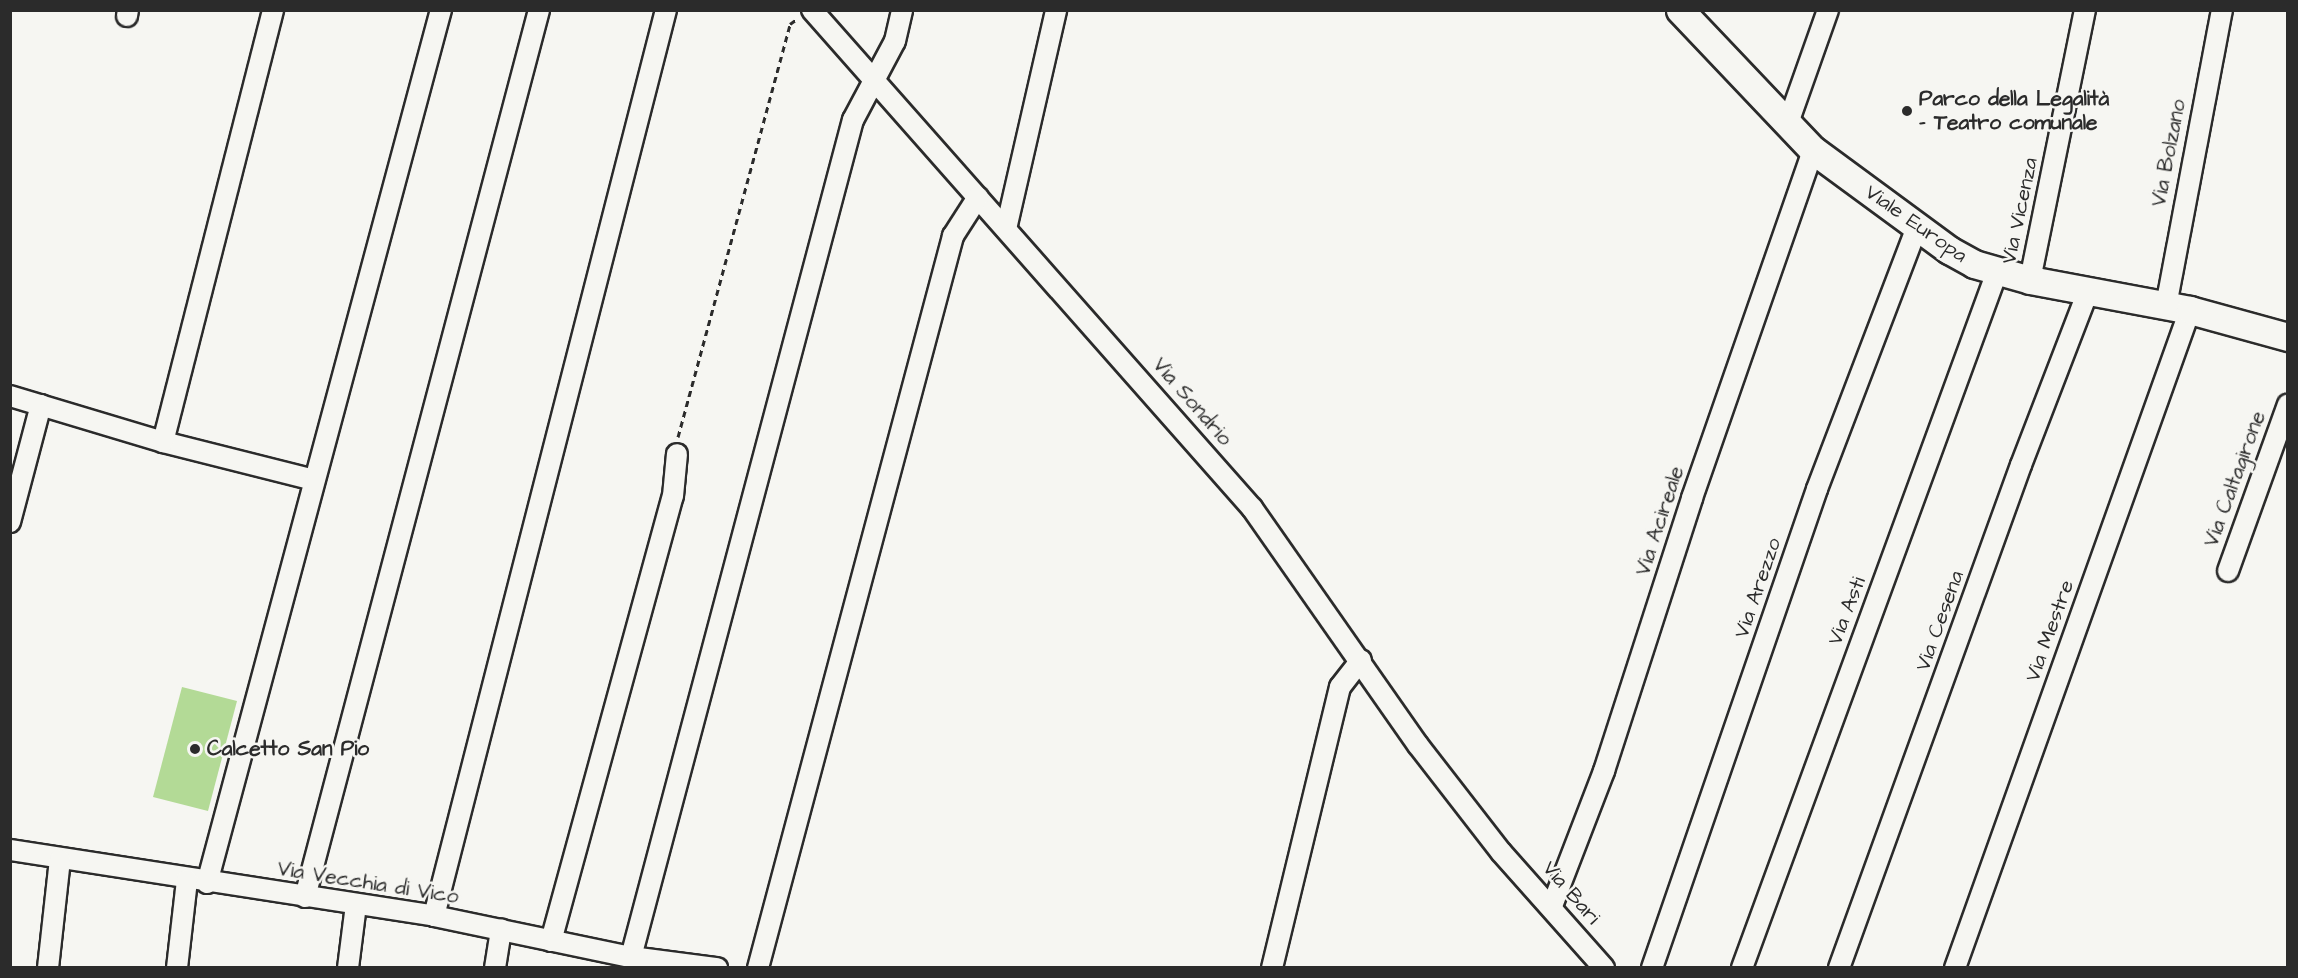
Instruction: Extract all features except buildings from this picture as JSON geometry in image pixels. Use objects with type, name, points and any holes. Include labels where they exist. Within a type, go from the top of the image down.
[{"type":"street","points":[[163,442],[273,10]]},
{"type":"street","points":[[207,882],[441,10]]},
{"type":"street","points":[[305,897],[539,10]]},
{"type":"street","points":[[434,916],[666,10]]},
{"type":"street","points":[[631,957],[853,120],[895,41],[903,10]]},
{"type":"street","points":[[1006,229],[1056,10]]},
{"type":"street","name":"Viale Europa","points":[[1680,10],[1813,150],[1949,250],[1997,272],[2178,308],[2288,337]]},
{"type":"street","points":[[1788,123],[1828,10]]},
{"type":"street","name":"Via Vicenza","points":[[2030,280],[2085,10]]},
{"type":"street","name":"Via Bolzano","points":[[2178,308],[2222,10]]},
{"type":"street","name":"Via Sondrio","points":[[806,14],[875,79],[1252,508],[1361,660],[1418,745],[1501,852]]},
{"type":"street","name":"Via Acireale","points":[[1552,906],[1604,771],[1692,498],[1813,150]]},
{"type":"street","points":[[758,968],[953,236],[978,197]]},
{"type":"street","name":"Via Arezzo","points":[[1652,968],[1817,489],[1917,227]]},
{"type":"street","name":"Via Asti","points":[[1742,968],[1997,272]]},
{"type":"street","name":"Via Cesena","points":[[1839,968],[2021,465],[2088,291]]},
{"type":"street","name":"Via Mestre","points":[[1955,968],[2178,308]]},
{"type":"street","points":[[10,396],[163,442],[314,480]]},
{"type":"street","name":"Via Caltagirone","points":[[2228,570],[2288,404]]},
{"type":"street","points":[[10,522],[41,405]]},
{"type":"street","points":[[551,941],[674,496],[677,454]]},
{"type":"street","points":[[1272,968],[1340,687],[1361,660]]},
{"type":"street","name":"Via Vecchia di Vico","points":[[10,850],[187,880],[434,916],[631,957],[712,967]]},
{"type":"street","name":"Via Bari","points":[[1501,852],[1552,906],[1604,968]]},
{"type":"street","points":[[48,968],[60,860]]},
{"type":"street","points":[[177,968],[187,880]]},
{"type":"street","points":[[348,968],[356,905]]},
{"type":"street","points":[[495,968],[501,929]]},
{"type":"path","points":[[677,454],[679,422],[790,24],[806,14]]},
{"type":"green space","name":"Calcetto San Pio","points":[[182,687],[237,701],[208,811],[153,797]]},
{"type":"place","name":"Parco della Legalità - Teatro comunale","points":[[1907,111]]},
{"type":"place","name":"Calcetto San Pio","points":[[195,749]]}]
